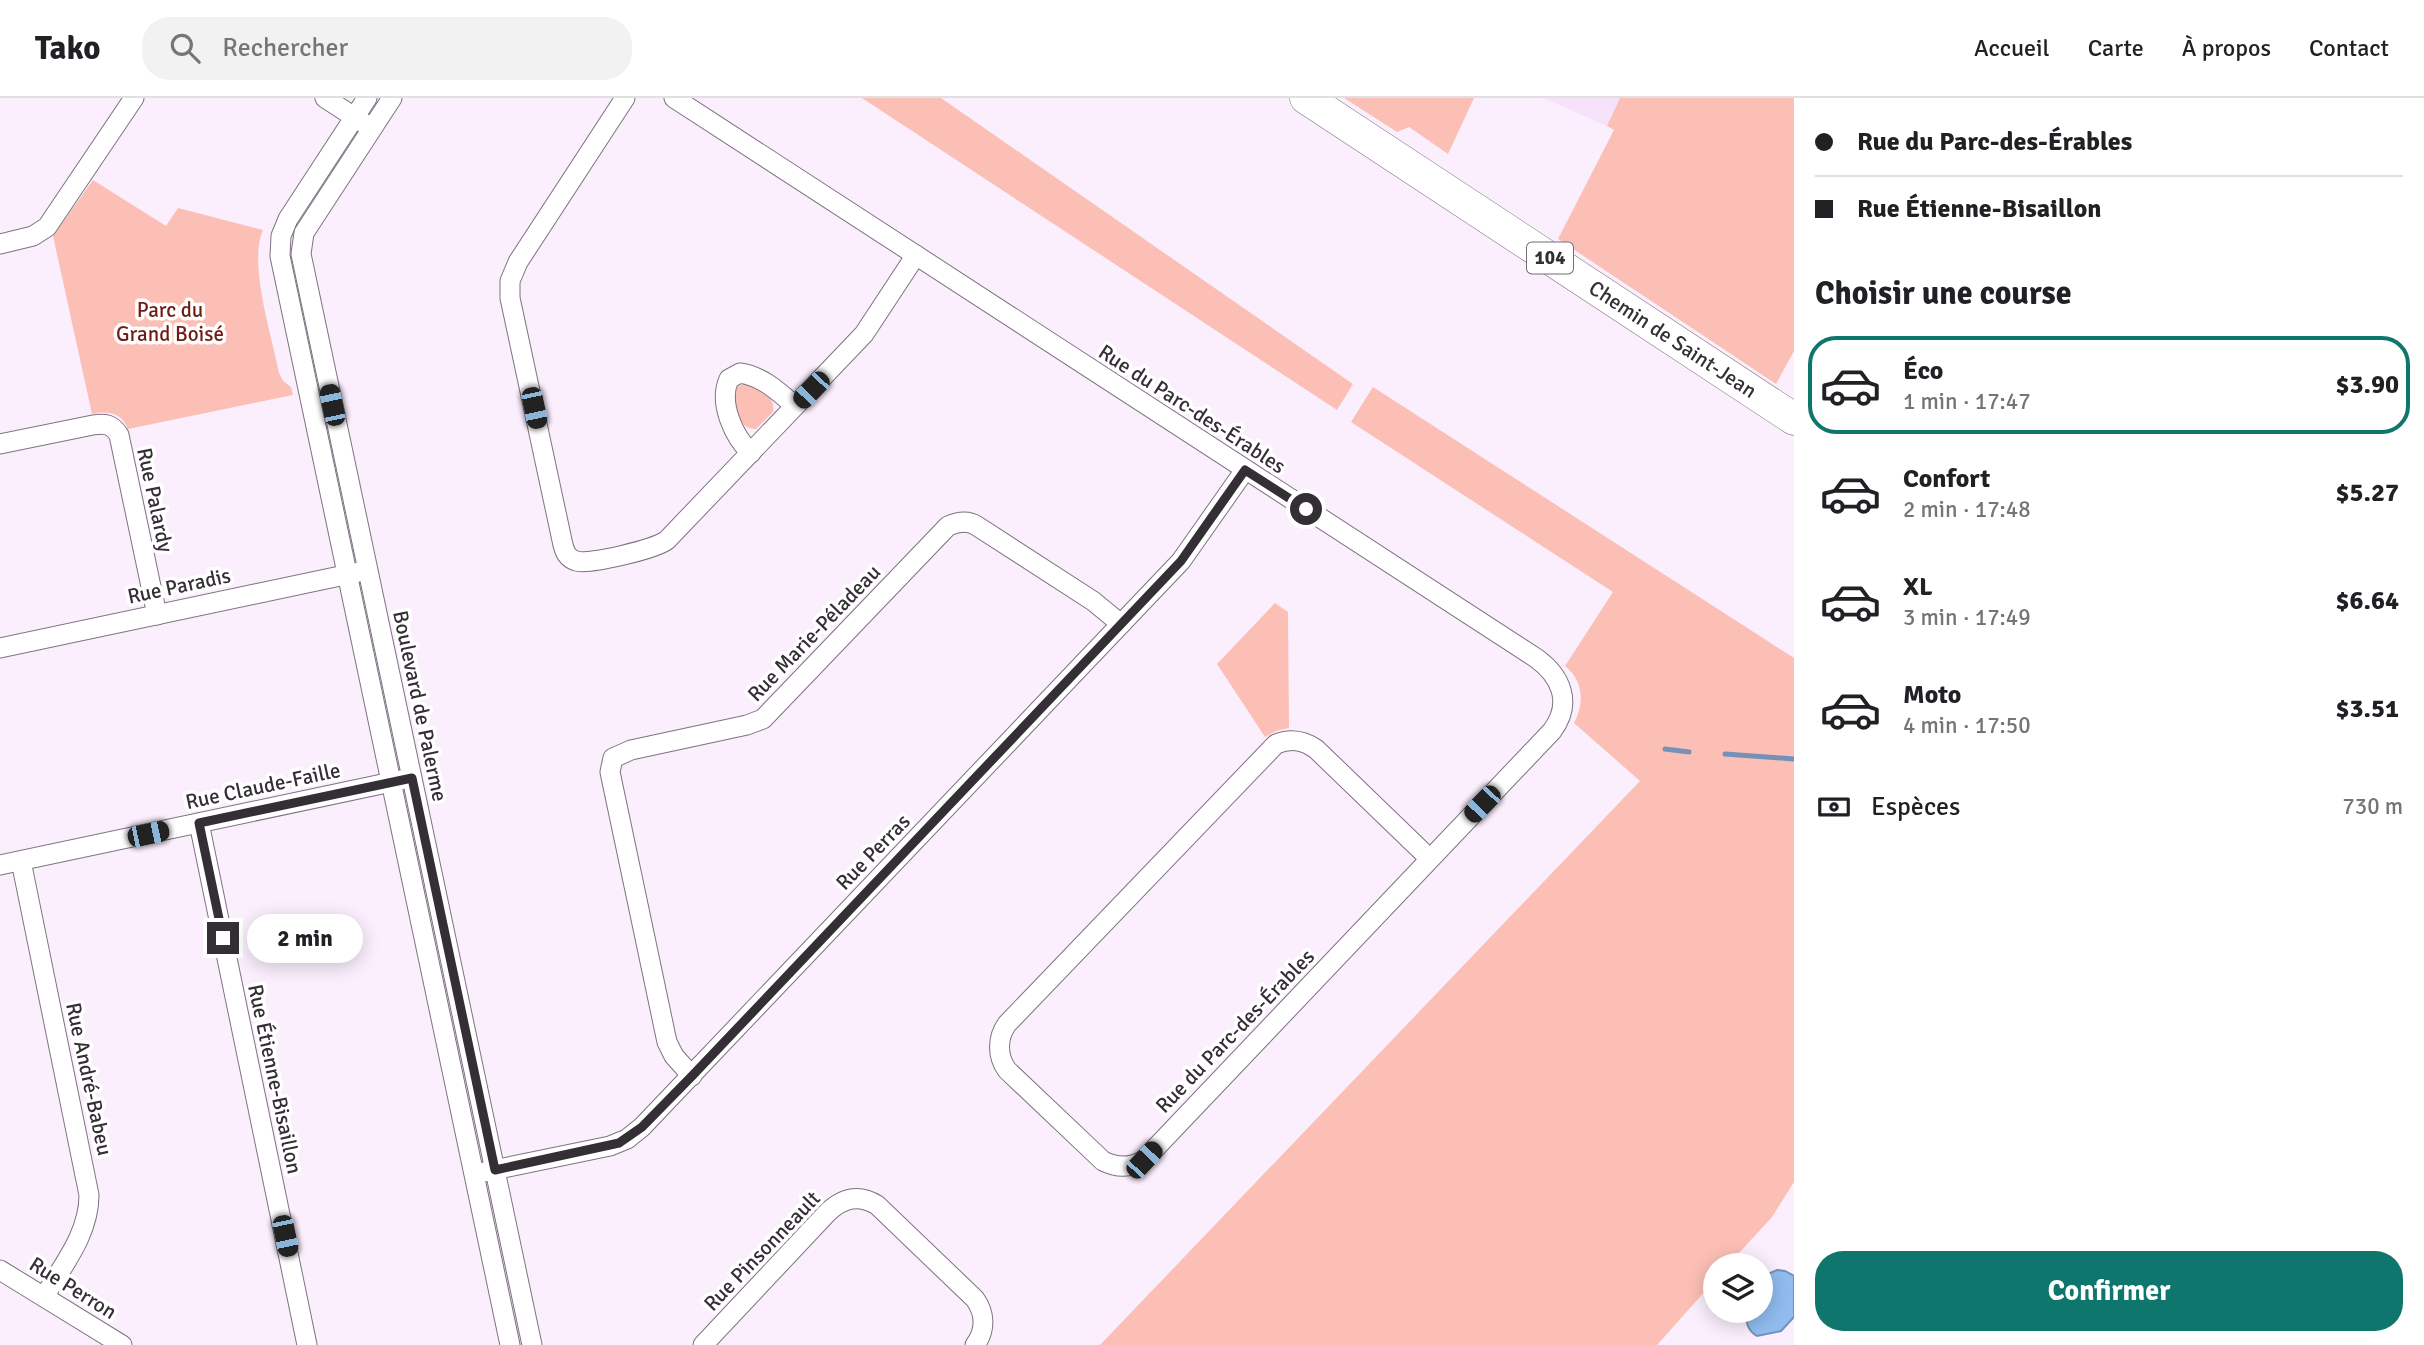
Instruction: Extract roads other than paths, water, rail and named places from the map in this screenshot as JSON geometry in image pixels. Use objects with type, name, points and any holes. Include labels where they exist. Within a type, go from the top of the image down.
[{"type":"main road","name":"Chemin de Saint-Jean","points":[[1306,98],[1794,419]]},
{"type":"street","points":[[0,244],[33,236],[47,228],[134,98]]},
{"type":"street","points":[[325,98],[372,129]]},
{"type":"street","points":[[367,98],[288,219],[281,236],[280,256],[510,1345]]},
{"type":"street","name":"Boulevard de Palerme","points":[[392,98],[304,233],[301,254],[532,1345]]},
{"type":"street","points":[[625,98],[518,262],[510,281],[513,312],[567,555],[574,560],[586,561],[645,550],[663,543],[864,334],[916,256]]},
{"type":"street","name":"Rue du Parc-des-Érables","points":[[674,98],[1535,658],[1550,669],[1560,684],[1563,700],[1556,726],[1430,859],[1144,1160],[1135,1165],[1116,1166],[1099,1158],[1002,1063],[1000,1037],[1007,1024],[1276,744],[1302,741],[1316,749],[1430,859]]},
{"type":"street","points":[[751,453],[740,443],[733,429],[725,392],[729,379],[740,373],[755,377],[795,407]]},
{"type":"street","name":"Rue Palardy","points":[[0,444],[93,425],[102,424],[114,428],[119,435],[157,615]]},
{"type":"street","name":"Rue Perras","points":[[475,1174],[619,1143],[642,1127],[1192,549],[1245,470]]},
{"type":"street","name":"Rue Marie-Péladeau","points":[[692,1076],[674,1056],[667,1042],[610,772],[613,758],[631,750],[764,719],[948,526],[953,524],[973,523],[1093,601],[1121,624]]},
{"type":"street","name":"Rue Paradis","points":[[0,648],[367,570]]},
{"type":"street","name":"Rue Claude-Faille","points":[[0,865],[412,778]]},
{"type":"street","name":"Rue Étienne-Bisaillon","points":[[199,823],[307,1345]]},
{"type":"street","name":"Rue André-Babeu","points":[[21,860],[89,1195],[82,1232],[44,1297]]},
{"type":"street","name":"Rue Pinsonneault","points":[[707,1344],[828,1212],[842,1200],[858,1198],[877,1205],[975,1299],[982,1310],[983,1324],[981,1336],[975,1345]]},
{"type":"street","name":"Rue Perron","points":[[0,1270],[122,1345]]},
{"type":"water","points":[[1785,1271],[1794,1276],[1794,1317],[1781,1331],[1757,1336],[1747,1323],[1773,1323],[1773,1272]]},
{"type":"waterway","points":[[1665,749],[1689,752]]},
{"type":"waterway","points":[[1725,754],[1794,759]]},
{"type":"park label","name":"Parc du Grand Boisé","points":[[170,322]]}]
